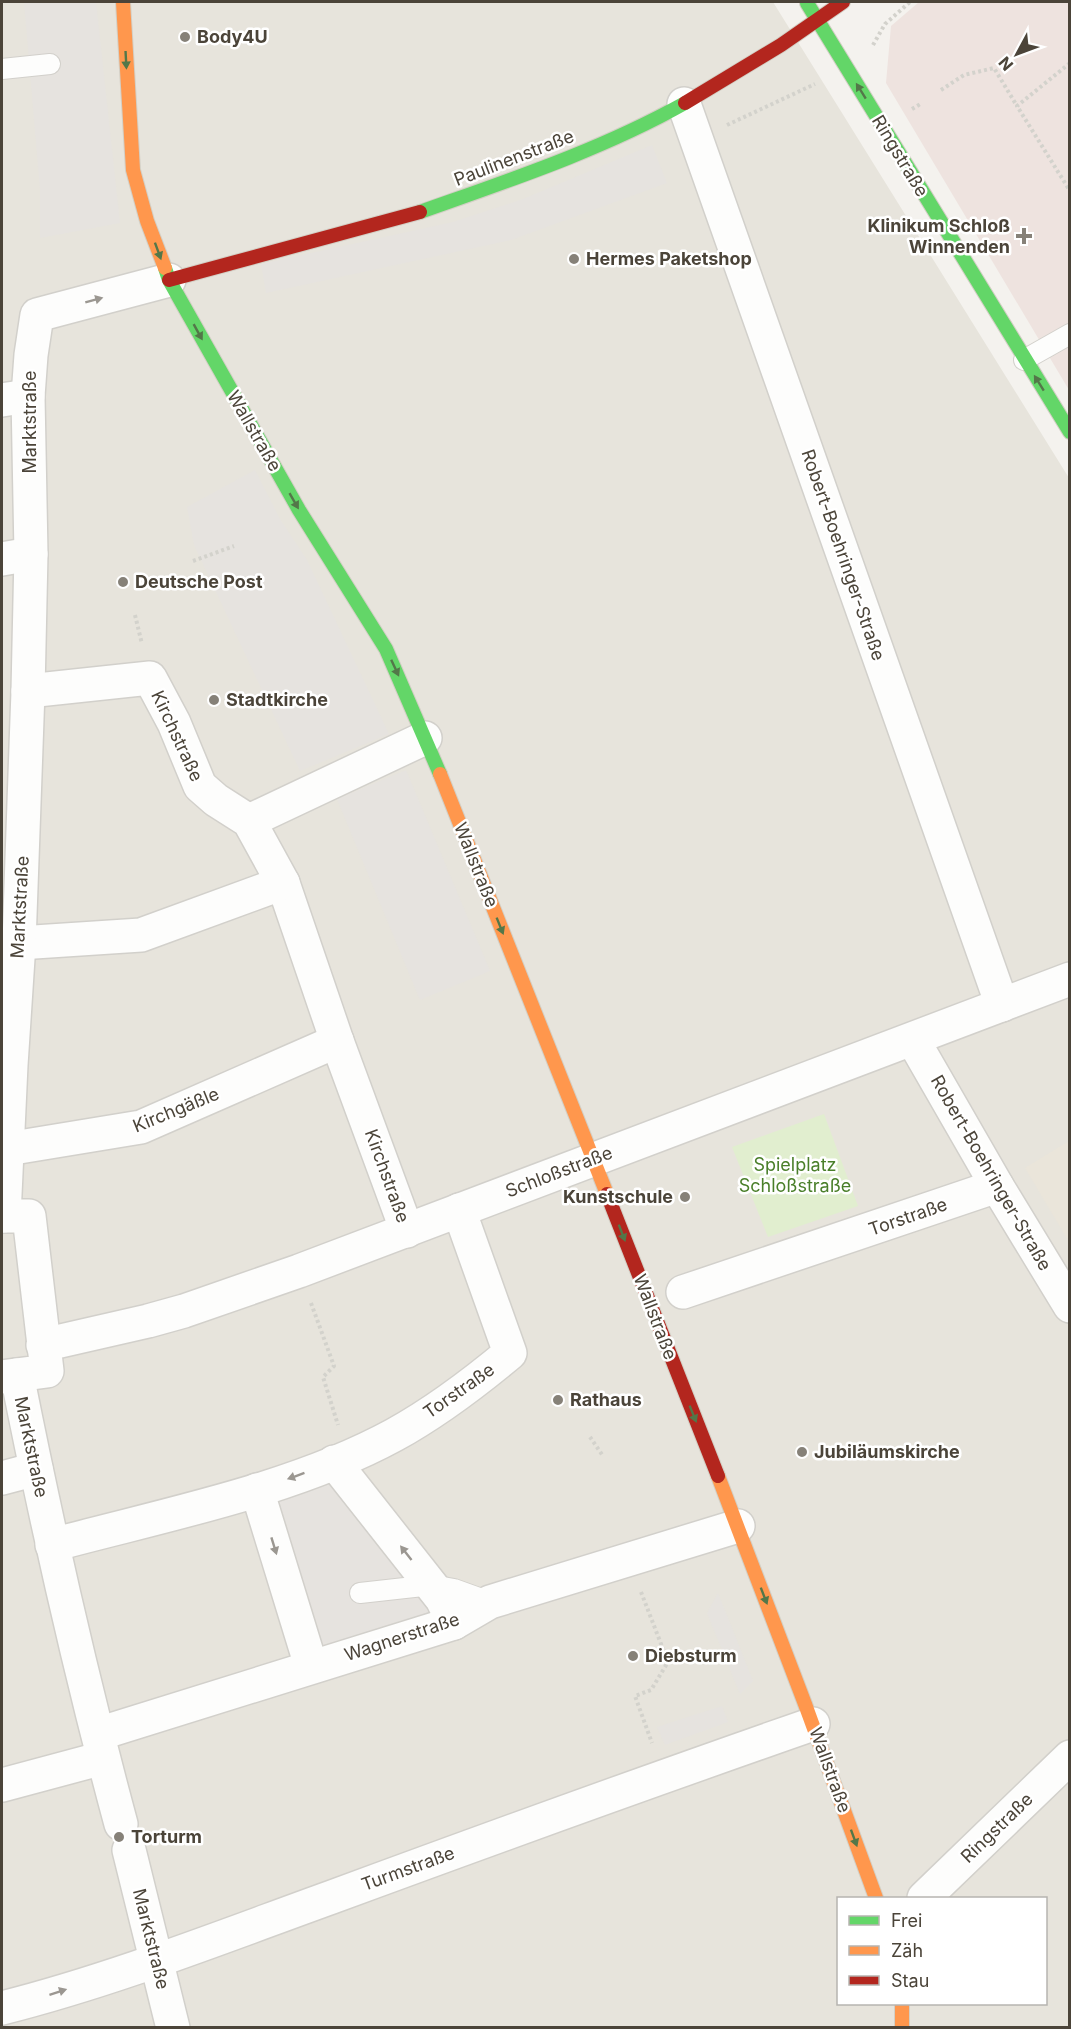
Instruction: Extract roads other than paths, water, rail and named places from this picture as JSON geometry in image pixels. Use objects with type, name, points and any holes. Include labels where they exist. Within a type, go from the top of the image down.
[{"type":"street","name":"Wallstraße","points":[[123,2],[133,170],[147,221],[169,280],[299,510],[386,649],[425,738],[738,1526],[875,1897]]},
{"type":"street","name":"Ringstraße","points":[[806,2],[1070,432]]},
{"type":"street","name":"Paulinenstraße","points":[[169,280],[417,213],[545,167],[643,126],[684,104],[818,21],[843,2]]},
{"type":"street","name":"Robert-Boehringer-Straße","points":[[684,104],[1002,1005]]},
{"type":"street","name":"Marktstraße","points":[[169,280],[37,315],[31,355],[15,398],[16,556],[28,691],[13,798],[13,961],[3,1216],[29,1216],[47,1371],[9,1376],[36,1469],[101,1746],[173,2028]]},
{"type":"street","name":"Kirchstraße","points":[[28,691],[150,678],[174,723],[200,786],[216,800],[249,821],[283,883],[337,1041],[407,1231]]},
{"type":"street","points":[[249,821],[425,738]]},
{"type":"street","points":[[13,961],[141,935],[283,883]]},
{"type":"street","name":"Schloßstraße","points":[[43,1345],[184,1311],[299,1271],[1070,979]]},
{"type":"street","name":"Robert-Boehringer-Straße","points":[[913,1040],[997,1186],[1070,1306]]},
{"type":"street","name":"Kirchgäßle","points":[[7,1149],[141,1127],[337,1041]]},
{"type":"street","name":"Torstraße","points":[[683,1292],[997,1186]]},
{"type":"street","name":"Torstraße","points":[[52,1545],[257,1490],[341,1459],[408,1427],[477,1381],[510,1353],[459,1210]]},
{"type":"street","points":[[341,1459],[443,1602]]},
{"type":"street","points":[[2,1478],[36,1469]]},
{"type":"street","points":[[257,1490],[311,1666]]},
{"type":"street","name":"Wagnerstraße","points":[[2,1785],[311,1666],[443,1602],[490,1602],[738,1526]]},
{"type":"street","name":"Turmstraße","points":[[2,2008],[157,1960],[813,1724]]},
{"type":"street","name":"Ringstraße","points":[[926,1897],[1070,1757]]},
{"type":"street","points":[[902,2005],[902,2028]]},
{"type":"lane","points":[[2,69],[50,64]]},
{"type":"lane","points":[[1024,360],[1070,334]]},
{"type":"lane","points":[[360,1593],[443,1602],[454,1589],[490,1602]]},
{"type":"place","name":"Body4U","points":[[185,37]]},
{"type":"place","name":"Klinikum Schloß Winnenden","points":[[1024,236]]},
{"type":"place","name":"Hermes Paketshop","points":[[574,259]]},
{"type":"place","name":"Deutsche Post","points":[[123,582]]},
{"type":"place","name":"Stadtkirche","points":[[214,700]]},
{"type":"place","name":"Kunstschule","points":[[685,1197]]},
{"type":"place","name":"Rathaus","points":[[558,1400]]},
{"type":"place","name":"Jubiläumskirche","points":[[802,1452]]},
{"type":"place","name":"Diebsturm","points":[[633,1656]]},
{"type":"place","name":"Torturm","points":[[119,1837]]},
{"type":"park label","name":"Spielplatz Schloßstraße","points":[[795,1175]]}]
